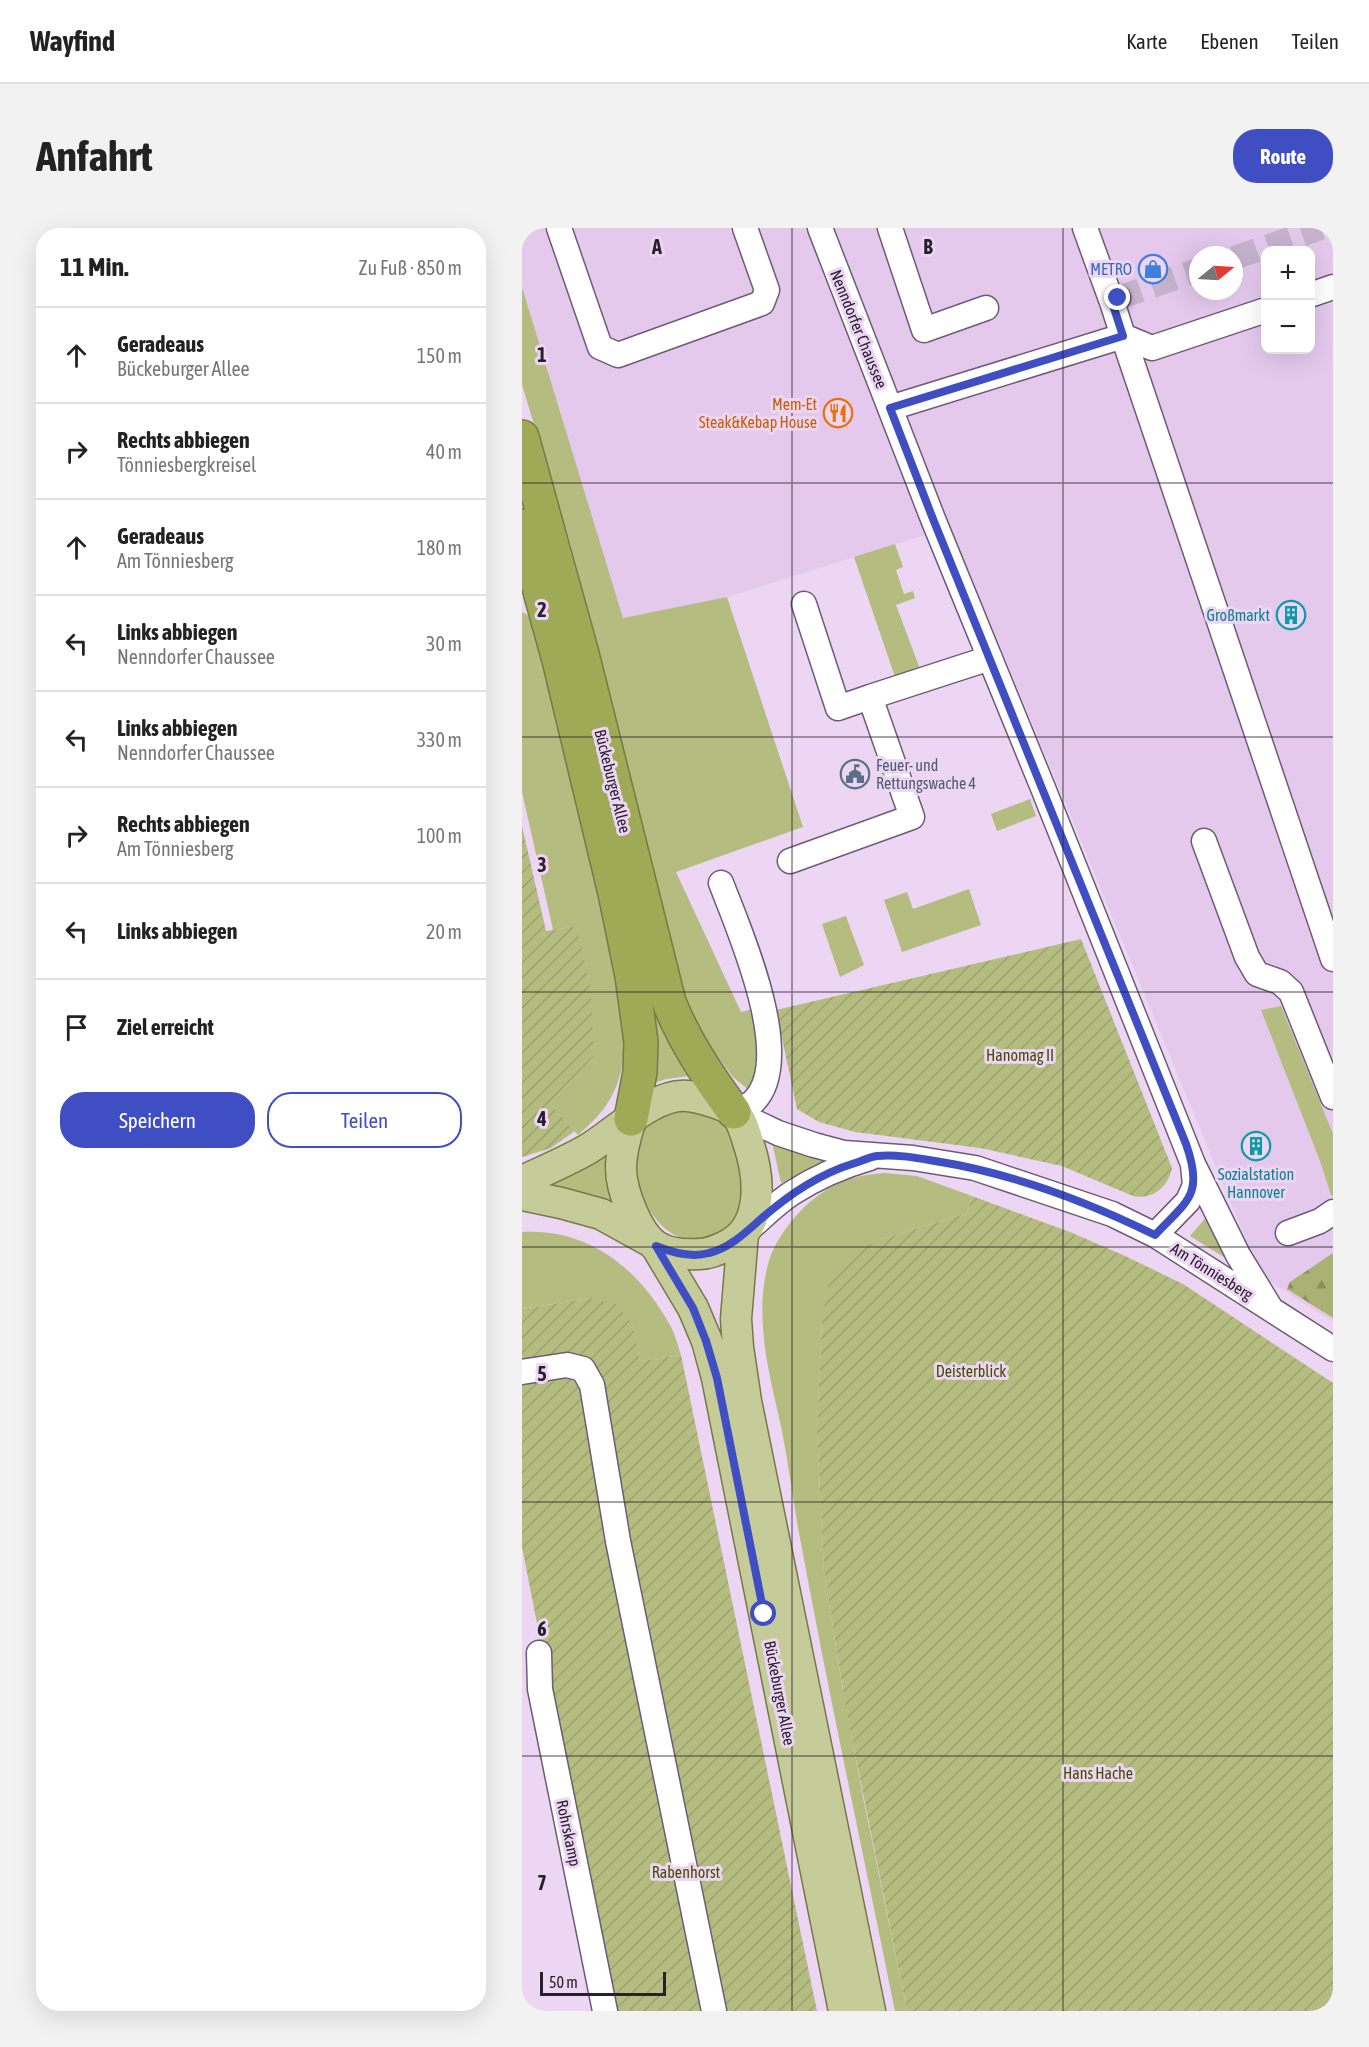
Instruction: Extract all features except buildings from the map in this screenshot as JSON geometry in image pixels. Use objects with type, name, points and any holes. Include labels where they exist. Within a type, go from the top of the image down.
[{"type":"highway","name":"Bückeburger Allee","points":[[522,437],[582,654],[669,1002],[680,1029],[700,1065],[734,1112]]},
{"type":"highway","name":"Bückeburger Allee","points":[[522,526],[544,602],[615,892],[637,1000],[641,1042],[640,1072],[631,1119]]},
{"type":"highway","points":[[522,562],[544,602]]},
{"type":"main road","points":[[522,1181],[588,1149],[631,1119],[666,1099],[686,1096],[711,1102],[734,1112],[752,1154],[758,1186],[756,1204],[743,1234],[730,1244],[704,1254],[675,1254],[601,1215],[561,1203],[522,1195]]},
{"type":"main road","points":[[631,1119],[624,1145],[621,1170],[625,1192],[639,1225],[654,1244]]},
{"type":"main road","name":"Bückeburger Allee","points":[[743,1234],[736,1319],[738,1347],[749,1412],[870,2011]]},
{"type":"main road","name":"Bückeburger Allee","points":[[654,1244],[693,1308],[717,1378],[844,2011]]},
{"type":"street","points":[[559,228],[600,346],[618,355],[762,303],[767,290],[745,228]]},
{"type":"street","name":"Nenndorfer Chaussee","points":[[820,228],[1193,1164],[1238,1255],[1271,1309]]},
{"type":"street","points":[[890,228],[924,330],[986,308]]},
{"type":"street","points":[[1085,228],[1115,302],[1123,336],[1333,959]]},
{"type":"street","points":[[1315,293],[1333,287]]},
{"type":"street","points":[[890,408],[1123,336],[1152,348],[1261,312]]},
{"type":"street","points":[[804,604],[838,708],[990,658]]},
{"type":"street","points":[[790,861],[912,817],[870,697]]},
{"type":"street","points":[[1204,841],[1247,957],[1257,974],[1280,982],[1291,993],[1333,1097]]},
{"type":"street","points":[[721,883],[757,978],[771,1047],[766,1080],[754,1101],[734,1112]]},
{"type":"street","name":"Am Tönniesberg","points":[[734,1112],[778,1133],[814,1145],[844,1152],[913,1158],[975,1168],[1112,1214],[1155,1235],[1333,1349]]},
{"type":"street","name":"Am Tönniesberg","points":[[743,1234],[790,1194],[821,1176],[875,1156]]},
{"type":"street","name":"Nenndorfer Chaussee","points":[[1155,1235],[1188,1201],[1195,1185],[1193,1164]]},
{"type":"street","points":[[1288,1233],[1320,1221],[1333,1212]]},
{"type":"street","points":[[522,1372],[567,1365],[583,1369],[592,1385],[618,1541],[714,2011]]},
{"type":"street","name":"Rohrskamp","points":[[539,1653],[540,1689],[605,2011]]},
{"type":"shaded area","points":[[522,228],[1333,228],[1333,1322],[1261,1276],[951,527],[727,597],[623,619],[522,287]]},
{"type":"green space","points":[[522,287],[623,618],[727,597],[803,827],[676,872],[741,1012],[752,1009],[759,1050],[757,1069],[750,1091],[733,1077],[714,1052],[709,1054],[689,1015],[646,855],[618,729],[570,542],[522,385]]},
{"type":"green space","points":[[895,544],[903,567],[896,570],[904,594],[913,591],[915,598],[896,605],[920,669],[895,677],[854,557]]},
{"type":"green space","points":[[522,612],[533,618],[560,704],[627,1029],[623,1062],[616,1088],[602,1111],[578,1135],[550,1104],[594,1056],[576,926],[553,930],[522,792]]},
{"type":"green space","points":[[1030,799],[1036,816],[997,831],[991,814]]},
{"type":"green space","points":[[522,826],[546,931],[576,926],[590,983],[594,1056],[550,1104],[575,1131],[551,1148],[522,1157]]},
{"type":"green space","points":[[969,889],[981,925],[902,952],[884,900],[907,892],[913,909]]},
{"type":"green space","points":[[846,916],[864,965],[840,977],[822,924]]},
{"type":"green space","name":"Hanomag II","points":[[1081,939],[1172,1168],[1167,1181],[1153,1194],[1133,1196],[1062,1166],[980,1148],[855,1132],[819,1122],[797,1109],[776,1010]]},
{"type":"green space","points":[[649,980],[689,1076],[666,1079],[652,1084]]},
{"type":"green space","points":[[1281,1006],[1333,1134],[1333,1196],[1261,1010]]},
{"type":"green space","points":[[682,1109],[709,1114],[728,1129],[747,1176],[737,1222],[710,1239],[689,1240],[671,1233],[657,1220],[645,1202],[639,1182],[636,1161],[640,1142],[649,1125],[660,1116]]},
{"type":"green space","points":[[772,1142],[825,1161],[781,1183]]},
{"type":"green space","points":[[605,1153],[608,1189],[612,1205],[533,1188]]},
{"type":"green space","points":[[885,1173],[917,1176],[972,1196],[967,1213],[882,1239],[822,1320],[817,1429],[824,1572],[863,1797],[907,2011],[895,2011],[808,1583],[784,1443],[768,1367],[762,1318],[763,1288],[773,1250],[796,1216],[817,1197],[840,1183],[861,1176]]},
{"type":"green space","name":"Hans Hache","points":[[972,1196],[1070,1232],[1183,1284],[1333,1383],[1333,2011],[907,2011],[846,1709],[824,1572],[817,1429],[822,1320],[830,1276],[850,1253],[882,1239],[967,1213]]},
{"type":"green space","points":[[1209,1214],[1235,1264],[1190,1236]]},
{"type":"green space","points":[[522,1232],[569,1237],[610,1256],[643,1286],[657,1305],[672,1329],[681,1355],[640,1361],[633,1325],[589,1298],[522,1309]]},
{"type":"green space","points":[[1333,1253],[1333,1318],[1287,1289],[1290,1282]]},
{"type":"green space","name":"Rabenhorst","points":[[589,1298],[616,1304],[633,1325],[640,1361],[681,1355],[817,2011],[613,2011],[522,1547],[522,1309]]},
{"type":"tunnel","points":[[1243,255],[1321,228]]},
{"type":"tunnel","points":[[1118,298],[1189,273]]},
{"type":"place","name":"METRO","points":[[1153,269]]},
{"type":"place","name":"Mem-Et Steak&Kebap House","points":[[838,413]]},
{"type":"place","name":"Großmarkt","points":[[1291,615]]},
{"type":"place","name":"Feuer- und Rettungswache 4","points":[[855,774]]},
{"type":"place","name":"Sozialstation Hannover","points":[[1256,1146]]},
{"type":"route","points":[[764,1614],[717,1378],[693,1308],[656,1246],[675,1254],[712,1253],[730,1244],[790,1194],[821,1176],[875,1156],[913,1158],[995,1173],[1112,1214],[1155,1235],[1188,1201],[1195,1185],[1193,1164],[1186,1144],[890,408],[1123,336],[1113,305],[1118,298]]},
{"type":"park label","name":"Deisterblick","points":[[971,1371]]}]
